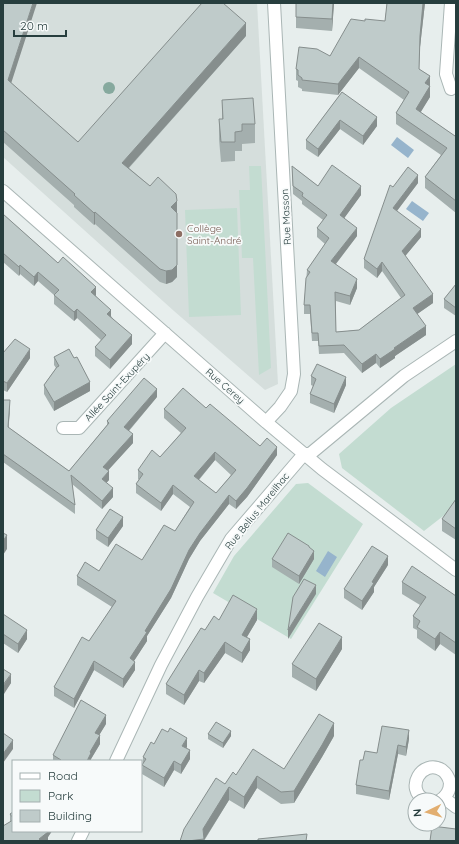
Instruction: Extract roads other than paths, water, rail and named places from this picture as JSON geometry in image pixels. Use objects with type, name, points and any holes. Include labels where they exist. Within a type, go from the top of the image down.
[{"type":"street","name":"Rue Masson","points":[[266,422],[280,407],[291,391],[294,374],[274,3]]},
{"type":"street","points":[[451,3],[446,74],[451,89]]},
{"type":"street","name":"Rue Cerey","points":[[3,191],[304,454],[425,548],[456,570]]},
{"type":"street","name":"Allée Saint-Exupéry","points":[[62,428],[79,428],[165,333]]},
{"type":"street","name":"Rue Bellus Mareilhac","points":[[116,760],[161,665],[197,597],[232,539],[304,454],[310,454],[404,376],[456,341]]},
{"type":"street","points":[[417,792],[415,783],[417,778],[420,773],[430,767],[441,769],[445,772],[448,777],[449,788],[446,792]]},
{"type":"street","points":[[447,802],[456,807]]},
{"type":"street","points":[[78,841],[82,832]]},
{"type":"water","points":[[397,137],[414,150],[408,158],[391,145]]},
{"type":"water","points":[[412,201],[429,213],[423,221],[406,209]]},
{"type":"water","points":[[328,551],[337,557],[325,577],[316,571]]},
{"type":"place","name":"Collège Saint-André","points":[[179,234]]}]
